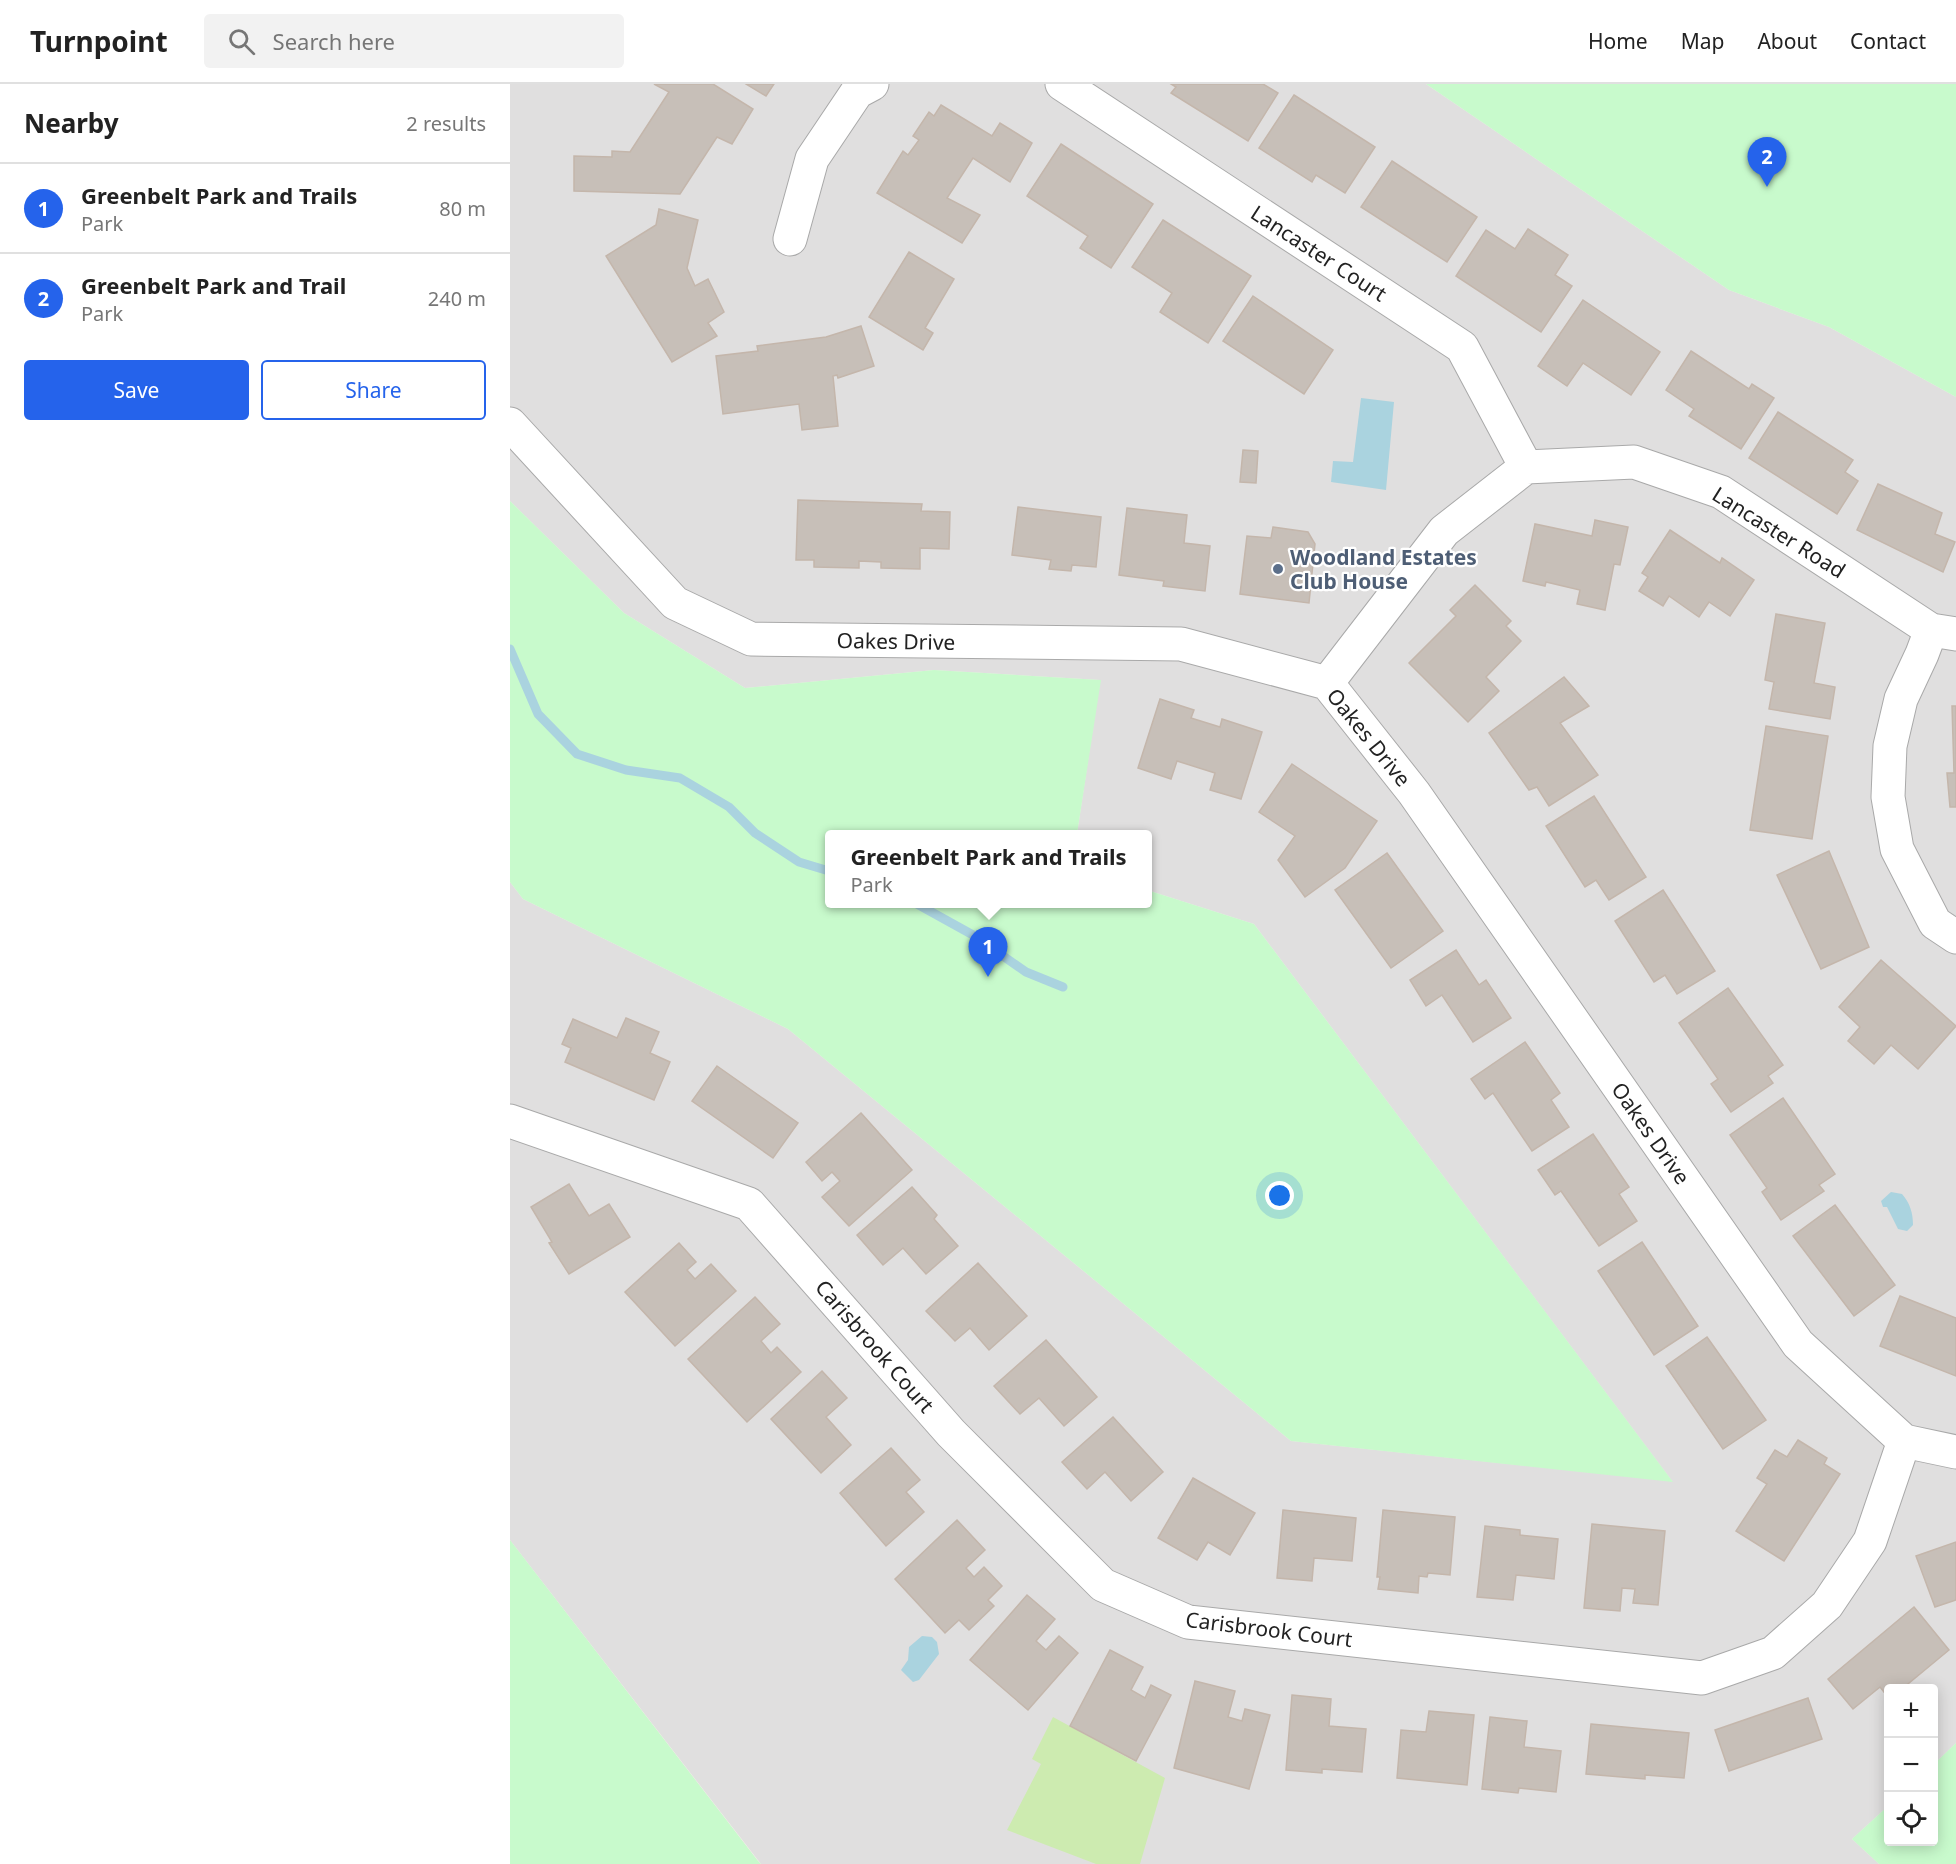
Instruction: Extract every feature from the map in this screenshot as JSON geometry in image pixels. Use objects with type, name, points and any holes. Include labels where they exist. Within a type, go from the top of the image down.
[{"type":"street","points":[[790,239],[812,159],[857,92],[872,84]]},
{"type":"street","name":"Lancaster Court","points":[[1062,84],[1462,347],[1526,467]]},
{"type":"street","name":"Oakes Drive","points":[[510,424],[675,603],[751,639],[1181,644],[1327,683],[1414,793],[1798,1344],[1904,1441]]},
{"type":"street","name":"Lancaster Road","points":[[1526,467],[1634,462],[1721,492],[1943,632]]},
{"type":"street","points":[[1327,683],[1444,531],[1526,467]]},
{"type":"street","points":[[1943,632],[1922,654],[1901,699],[1890,746],[1888,797],[1897,849],[1935,923],[1956,937]]},
{"type":"street","name":"Carisbrook Court","points":[[510,1121],[749,1204],[951,1433],[1103,1585],[1188,1622],[1702,1678],[1773,1653],[1827,1605],[1870,1541],[1904,1441]]},
{"type":"street","points":[[1904,1441],[1956,1452]]},
{"type":"shaded area","points":[[510,84],[1426,84],[1729,290],[1829,327],[1956,397],[1956,1743],[1938,1760],[1938,1684],[1884,1684],[1884,1810],[1852,1839],[1879,1864],[761,1864],[510,1540],[510,882],[523,899],[788,1029],[1291,1441],[1672,1481],[1254,924],[1152,892],[1152,830],[1078,830],[1100,680],[934,670],[745,688],[624,613],[510,501]]},
{"type":"green space","points":[[1426,84],[1956,84],[1956,397],[1829,327],[1729,290]]},
{"type":"green space","points":[[510,501],[624,613],[745,688],[934,670],[1101,680],[1078,830],[825,830],[825,908],[1152,908],[1152,892],[1254,924],[1673,1482],[1291,1441],[788,1029],[523,899],[510,882]]},
{"type":"green space","points":[[510,1540],[758,1861],[761,1864],[510,1864]]},
{"type":"green space","points":[[1053,1717],[1165,1778],[1140,1864],[1096,1864],[1007,1830],[1041,1764],[1032,1759]]},
{"type":"green space","points":[[1956,1743],[1956,1864],[1879,1864],[1852,1839],[1884,1810],[1884,1846],[1938,1846],[1938,1760]]},
{"type":"water","points":[[1361,398],[1394,402],[1386,490],[1331,482],[1333,461],[1353,462]]},
{"type":"water","points":[[1891,1192],[1902,1194],[1912,1212],[1913,1225],[1907,1231],[1898,1229],[1887,1207],[1883,1207],[1881,1201]]},
{"type":"water","points":[[922,1636],[932,1637],[937,1642],[939,1654],[919,1680],[913,1682],[901,1670],[908,1660],[909,1647]]},
{"type":"building","points":[[654,84],[713,84],[753,109],[732,144],[717,137],[680,194],[574,191],[574,156],[612,157],[612,151],[630,152],[669,92]]},
{"type":"building","points":[[746,84],[774,84],[766,96]]},
{"type":"building","points":[[1171,84],[1263,84],[1278,93],[1248,141],[1171,93],[1176,87]]},
{"type":"building","points":[[1294,95],[1375,147],[1345,193],[1316,175],[1312,182],[1259,148]]},
{"type":"building","points":[[941,105],[992,136],[1000,123],[1032,143],[1010,182],[973,158],[947,198],[980,215],[962,243],[877,193],[903,151],[908,155],[919,140],[913,136],[929,112],[934,116]]},
{"type":"building","points":[[1061,144],[1153,204],[1111,268],[1080,248],[1088,236],[1027,196]]},
{"type":"building","points":[[1392,161],[1477,217],[1447,262],[1361,207]]},
{"type":"building","points":[[659,209],[698,220],[687,268],[695,286],[708,279],[724,312],[708,323],[717,336],[672,362],[606,256],[656,225]]},
{"type":"building","points":[[1163,220],[1251,276],[1208,343],[1160,312],[1172,293],[1132,267]]},
{"type":"building","points":[[1528,229],[1568,255],[1555,275],[1572,286],[1541,332],[1456,276],[1486,230],[1515,249]]},
{"type":"building","points":[[909,252],[954,279],[925,328],[933,333],[923,350],[869,317]]},
{"type":"building","points":[[1253,296],[1333,350],[1304,394],[1223,341]]},
{"type":"building","points":[[1583,300],[1660,352],[1631,395],[1583,363],[1567,386],[1538,366]]},
{"type":"building","points":[[861,326],[874,366],[838,378],[837,375],[833,376],[838,426],[802,430],[799,404],[723,414],[716,356],[758,351],[757,346],[826,337]]},
{"type":"building","points":[[1691,351],[1749,389],[1752,384],[1774,398],[1741,449],[1689,416],[1694,409],[1666,390]]},
{"type":"building","points":[[1778,412],[1853,460],[1845,472],[1858,481],[1837,514],[1749,458]]},
{"type":"building","points":[[1243,450],[1258,451],[1256,483],[1240,482]]},
{"type":"building","points":[[1878,484],[1942,513],[1935,534],[1955,542],[1943,572],[1857,530]]},
{"type":"building","points":[[798,500],[922,504],[921,511],[950,512],[949,549],[920,548],[920,569],[881,568],[881,562],[859,561],[859,568],[814,567],[814,560],[796,560]]},
{"type":"building","points":[[1018,507],[1101,517],[1096,567],[1072,565],[1071,571],[1049,569],[1051,560],[1012,555]]},
{"type":"building","points":[[1127,508],[1187,515],[1184,543],[1210,546],[1205,591],[1163,586],[1164,581],[1119,575]]},
{"type":"building","points":[[1595,520],[1628,527],[1620,565],[1614,564],[1605,610],[1577,604],[1580,590],[1546,582],[1545,586],[1523,581],[1535,524],[1592,536]]},
{"type":"building","name":"Woodland Estates Club House","points":[[1273,527],[1308,532],[1315,544],[1309,603],[1240,594],[1247,536],[1271,538]]},
{"type":"building","points":[[1670,530],[1720,563],[1722,558],[1754,580],[1730,616],[1709,602],[1699,617],[1669,596],[1663,606],[1639,591],[1648,577],[1642,573]]},
{"type":"building","points":[[1475,585],[1511,621],[1506,626],[1521,641],[1486,677],[1499,691],[1468,722],[1409,663],[1456,616],[1450,610]]},
{"type":"building","points":[[1776,614],[1825,623],[1814,683],[1835,687],[1830,719],[1769,709],[1774,682],[1765,680]]},
{"type":"building","points":[[1564,677],[1589,706],[1560,723],[1598,775],[1549,806],[1537,787],[1529,790],[1489,733]]},
{"type":"building","points":[[1160,699],[1194,710],[1191,718],[1220,727],[1222,719],[1262,732],[1241,799],[1210,790],[1215,773],[1177,761],[1171,779],[1138,768]]},
{"type":"building","points":[[1952,706],[1956,706],[1956,807],[1950,807],[1947,773],[1954,773]]},
{"type":"building","points":[[1766,726],[1828,736],[1812,839],[1750,830]]},
{"type":"building","points":[[1292,764],[1377,821],[1345,868],[1305,897],[1278,860],[1295,836],[1259,812]]},
{"type":"building","points":[[1594,796],[1646,877],[1609,900],[1596,880],[1585,887],[1546,826]]},
{"type":"building","points":[[1829,851],[1869,947],[1821,969],[1777,875]]},
{"type":"building","points":[[1387,853],[1443,931],[1391,968],[1335,890]]},
{"type":"building","points":[[1663,890],[1715,971],[1677,994],[1665,975],[1654,982],[1615,921]]},
{"type":"building","points":[[1456,950],[1479,985],[1486,980],[1511,1018],[1473,1042],[1442,995],[1426,1006],[1410,980]]},
{"type":"building","points":[[1881,960],[1956,1026],[1918,1069],[1891,1045],[1874,1064],[1848,1041],[1860,1027],[1839,1007]]},
{"type":"building","points":[[1728,988],[1783,1065],[1768,1076],[1773,1083],[1731,1112],[1711,1084],[1718,1079],[1679,1023]]},
{"type":"building","points":[[626,1018],[659,1032],[650,1053],[670,1062],[654,1100],[565,1062],[571,1048],[562,1044],[573,1019],[617,1038]]},
{"type":"building","points":[[1525,1042],[1560,1093],[1551,1100],[1569,1127],[1532,1151],[1493,1093],[1485,1099],[1471,1079]]},
{"type":"building","points":[[717,1066],[798,1123],[773,1158],[692,1101]]},
{"type":"building","points":[[1783,1098],[1835,1174],[1819,1185],[1824,1191],[1781,1220],[1762,1192],[1767,1188],[1730,1135]]},
{"type":"building","points":[[861,1113],[912,1170],[849,1226],[822,1197],[840,1181],[832,1172],[822,1181],[806,1162]]},
{"type":"building","points":[[1593,1134],[1629,1187],[1619,1194],[1637,1221],[1599,1246],[1561,1191],[1555,1195],[1538,1170]]},
{"type":"building","points":[[569,1184],[589,1216],[609,1204],[630,1237],[569,1274],[549,1243],[552,1242],[531,1207]]},
{"type":"building","points":[[912,1187],[937,1215],[934,1219],[958,1246],[926,1274],[903,1248],[883,1265],[857,1235]]},
{"type":"building","points":[[1835,1205],[1895,1285],[1854,1316],[1793,1236]]},
{"type":"building","points":[[1642,1242],[1698,1326],[1654,1355],[1598,1271]]},
{"type":"building","points":[[679,1243],[696,1262],[687,1270],[695,1279],[711,1264],[736,1291],[675,1346],[625,1292]]},
{"type":"building","points":[[978,1263],[1027,1316],[989,1350],[970,1328],[955,1341],[926,1311]]},
{"type":"building","points":[[1900,1296],[1956,1318],[1956,1376],[1880,1346]]},
{"type":"building","points":[[755,1297],[780,1324],[761,1341],[771,1353],[777,1347],[801,1372],[747,1422],[688,1359]]},
{"type":"building","points":[[1707,1337],[1766,1420],[1723,1449],[1666,1366]]},
{"type":"building","points":[[1046,1340],[1097,1397],[1064,1426],[1039,1398],[1020,1414],[994,1386]]},
{"type":"building","points":[[822,1371],[847,1398],[826,1417],[851,1445],[821,1473],[771,1419]]},
{"type":"building","points":[[1113,1417],[1163,1472],[1131,1501],[1105,1472],[1087,1489],[1062,1462]]},
{"type":"building","points":[[1798,1440],[1827,1458],[1824,1464],[1840,1474],[1784,1561],[1736,1531],[1767,1484],[1757,1478],[1775,1450],[1787,1457]]},
{"type":"building","points":[[891,1448],[920,1480],[906,1492],[924,1512],[886,1546],[840,1493]]},
{"type":"building","points":[[1193,1478],[1255,1513],[1230,1555],[1208,1542],[1197,1560],[1158,1538]]},
{"type":"building","points":[[1283,1510],[1356,1518],[1352,1561],[1314,1558],[1312,1581],[1277,1578]]},
{"type":"building","points":[[1383,1510],[1455,1517],[1450,1575],[1428,1573],[1427,1577],[1419,1576],[1418,1593],[1378,1589]]},
{"type":"building","points":[[957,1520],[985,1550],[966,1568],[974,1577],[984,1567],[1002,1586],[988,1600],[994,1606],[969,1630],[959,1620],[945,1633],[895,1579]]},
{"type":"building","points":[[1592,1524],[1665,1531],[1658,1605],[1633,1603],[1635,1589],[1622,1588],[1620,1611],[1584,1608]]},
{"type":"building","points":[[1485,1526],[1520,1530],[1520,1535],[1558,1539],[1554,1579],[1516,1575],[1513,1600],[1477,1597]]},
{"type":"building","points":[[1956,1542],[1956,1600],[1935,1607],[1916,1556]]},
{"type":"building","points":[[1027,1595],[1055,1619],[1036,1641],[1046,1650],[1059,1636],[1078,1653],[1028,1710],[970,1660]]},
{"type":"building","points":[[1914,1607],[1949,1650],[1908,1684],[1884,1684],[1884,1692],[1880,1687],[1853,1709],[1828,1679]]},
{"type":"building","points":[[1110,1650],[1143,1667],[1131,1690],[1145,1698],[1151,1685],[1171,1695],[1136,1761],[1070,1726]]},
{"type":"building","points":[[1195,1681],[1235,1691],[1228,1717],[1242,1721],[1245,1709],[1270,1715],[1249,1789],[1174,1768]]},
{"type":"building","points":[[1292,1695],[1331,1699],[1329,1726],[1366,1729],[1362,1772],[1322,1769],[1322,1773],[1286,1770]]},
{"type":"building","points":[[1808,1698],[1822,1739],[1729,1771],[1715,1730]]},
{"type":"building","points":[[1429,1711],[1474,1715],[1467,1785],[1397,1778],[1401,1730],[1426,1732]]},
{"type":"building","points":[[1490,1717],[1527,1721],[1524,1747],[1561,1751],[1556,1792],[1519,1788],[1518,1793],[1482,1789]]},
{"type":"building","points":[[1591,1724],[1689,1733],[1684,1778],[1645,1775],[1645,1779],[1586,1774]]},
{"type":"waterway","points":[[510,649],[538,714],[577,754],[626,770],[680,778],[729,807],[755,833],[799,862],[825,870]]},
{"type":"waterway","points":[[924,908],[973,935],[1026,972],[1063,987]]},
{"type":"place","name":"Greenbelt Park and Trail","points":[[1767,187]]},
{"type":"place","name":"Woodland Estates Club House","points":[[1278,569]]},
{"type":"place","name":"Greenbelt Park and Trails","points":[[988,977]]}]
